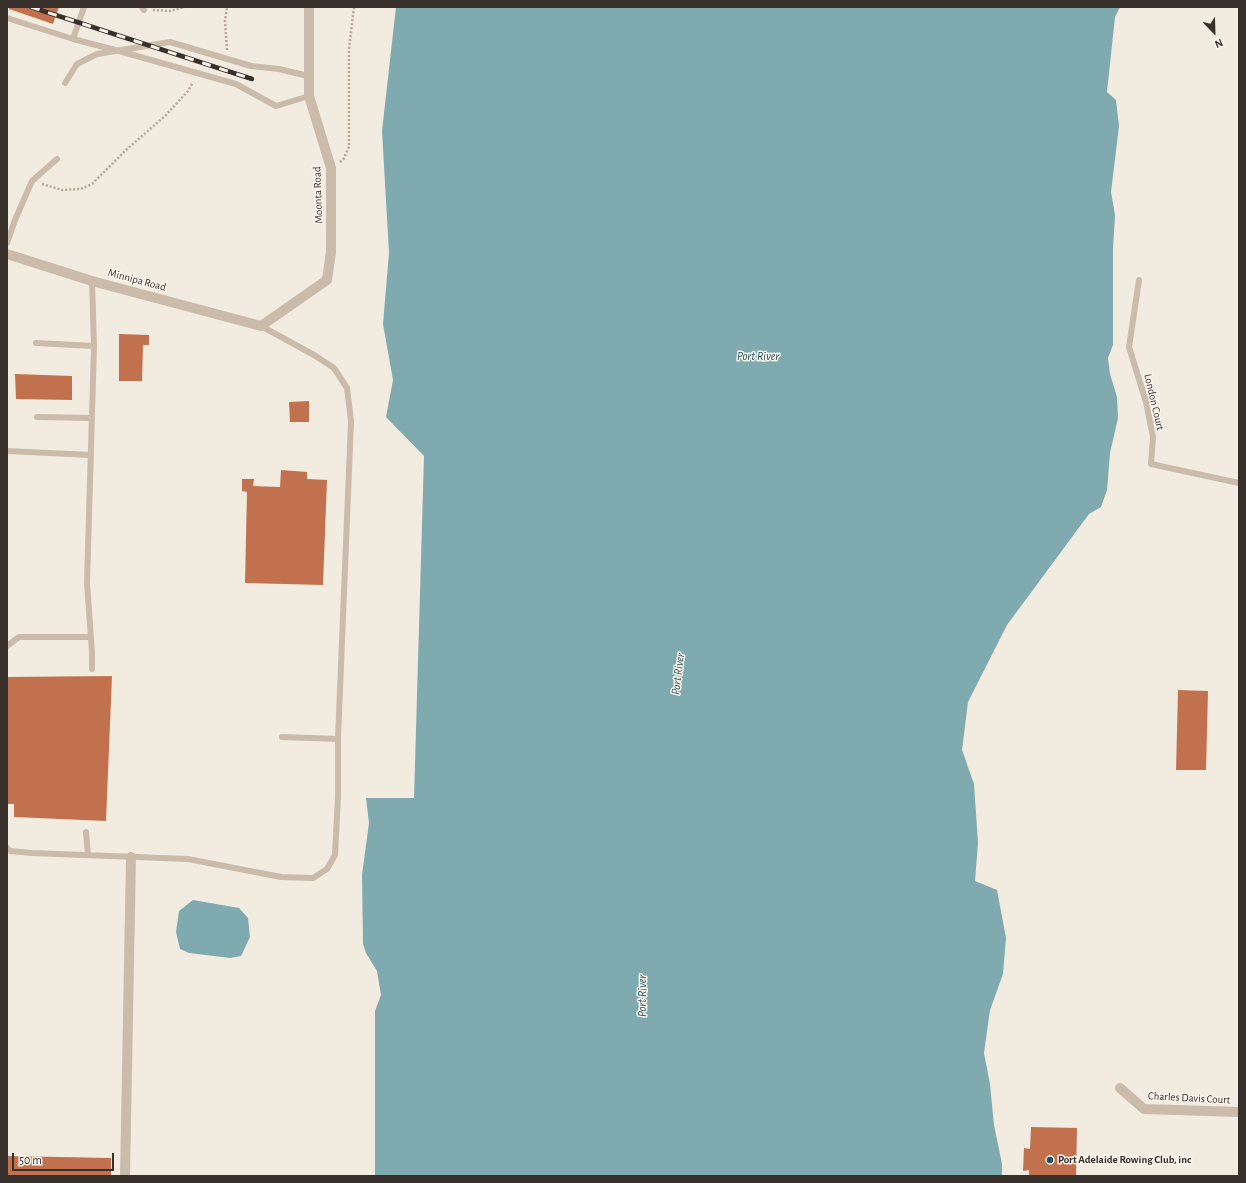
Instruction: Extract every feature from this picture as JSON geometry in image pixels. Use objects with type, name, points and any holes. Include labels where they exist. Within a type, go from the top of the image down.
[{"type":"street","name":"Moonta Road","points":[[262,326],[327,280],[331,252],[331,168],[309,96],[309,7]]},
{"type":"street","name":"Minnipa Road","points":[[7,254],[92,281],[262,326]]},
{"type":"street","points":[[125,1176],[131,856]]},
{"type":"street","name":"Charles Davis Court","points":[[1120,1088],[1144,1110],[1239,1112]]},
{"type":"lane","points":[[73,40],[84,7]]},
{"type":"lane","points":[[7,18],[73,40],[119,51],[236,84],[276,106],[309,96]]},
{"type":"lane","points":[[65,83],[77,64],[97,54],[170,42],[251,66],[279,69],[308,76]]},
{"type":"lane","points":[[7,243],[32,181],[57,159]]},
{"type":"lane","name":"London Court","points":[[1139,280],[1129,347],[1148,409],[1153,437],[1151,464],[1239,483]]},
{"type":"lane","points":[[92,281],[94,346],[87,583],[92,669]]},
{"type":"lane","points":[[7,848],[10,851],[32,853],[188,859],[281,877],[313,878],[327,869],[335,855],[338,798],[338,739],[351,421],[347,388],[334,368],[262,326]]},
{"type":"lane","points":[[36,343],[94,346]]},
{"type":"lane","points":[[37,417],[92,418]]},
{"type":"lane","points":[[7,451],[91,455]]},
{"type":"lane","points":[[7,646],[20,637],[90,637]]},
{"type":"lane","points":[[282,738],[338,739]]},
{"type":"lane","points":[[86,832],[88,855]]},
{"type":"path","points":[[143,8],[170,11],[185,7]]},
{"type":"path","points":[[227,7],[225,35],[228,59]]},
{"type":"path","points":[[331,168],[343,160],[349,147],[349,49],[354,7]]},
{"type":"path","points":[[32,181],[62,190],[81,190],[92,184],[126,150],[165,116],[188,91],[197,73]]},
{"type":"water","name":"Port River","points":[[396,7],[1120,7],[1115,17],[1107,92],[1116,100],[1119,126],[1111,192],[1115,215],[1113,249],[1113,345],[1108,358],[1110,374],[1117,397],[1118,418],[1110,453],[1107,490],[1101,507],[1089,514],[1007,625],[968,702],[962,750],[974,784],[978,843],[975,881],[997,890],[1006,938],[1003,974],[990,1010],[984,1053],[990,1084],[994,1125],[1002,1164],[1002,1176],[375,1176],[375,1011],[381,995],[377,971],[366,953],[363,944],[362,875],[369,823],[366,798],[414,798],[424,456],[386,417],[393,380],[383,324],[389,253],[382,131]]},
{"type":"water","points":[[193,900],[239,908],[248,918],[250,937],[241,956],[230,958],[189,953],[180,949],[176,932],[179,911]]},
{"type":"building","points":[[9,7],[59,7],[53,24],[9,9]]},
{"type":"building","points":[[119,334],[149,335],[149,345],[143,345],[142,381],[119,381]]},
{"type":"building","points":[[15,374],[72,376],[72,400],[16,399]]},
{"type":"building","points":[[309,401],[309,422],[290,422],[289,402]]},
{"type":"building","points":[[281,470],[307,472],[307,479],[327,480],[323,585],[245,583],[247,492],[242,491],[242,479],[254,479],[253,486],[280,487]]},
{"type":"building","points":[[112,676],[106,821],[14,817],[14,804],[7,804],[7,677]]},
{"type":"building","points":[[1178,690],[1208,691],[1206,770],[1176,770]]},
{"type":"building","name":"Port Adelaide Rowing Club, inc","points":[[1031,1127],[1077,1128],[1076,1176],[1029,1176],[1029,1170],[1023,1171],[1024,1148],[1030,1149]]},
{"type":"building","points":[[7,1156],[111,1158],[111,1176],[7,1176]]},
{"type":"railway","points":[[31,7],[252,79]]},
{"type":"place","name":"Port Adelaide Rowing Club, inc","points":[[1050,1160]]}]
